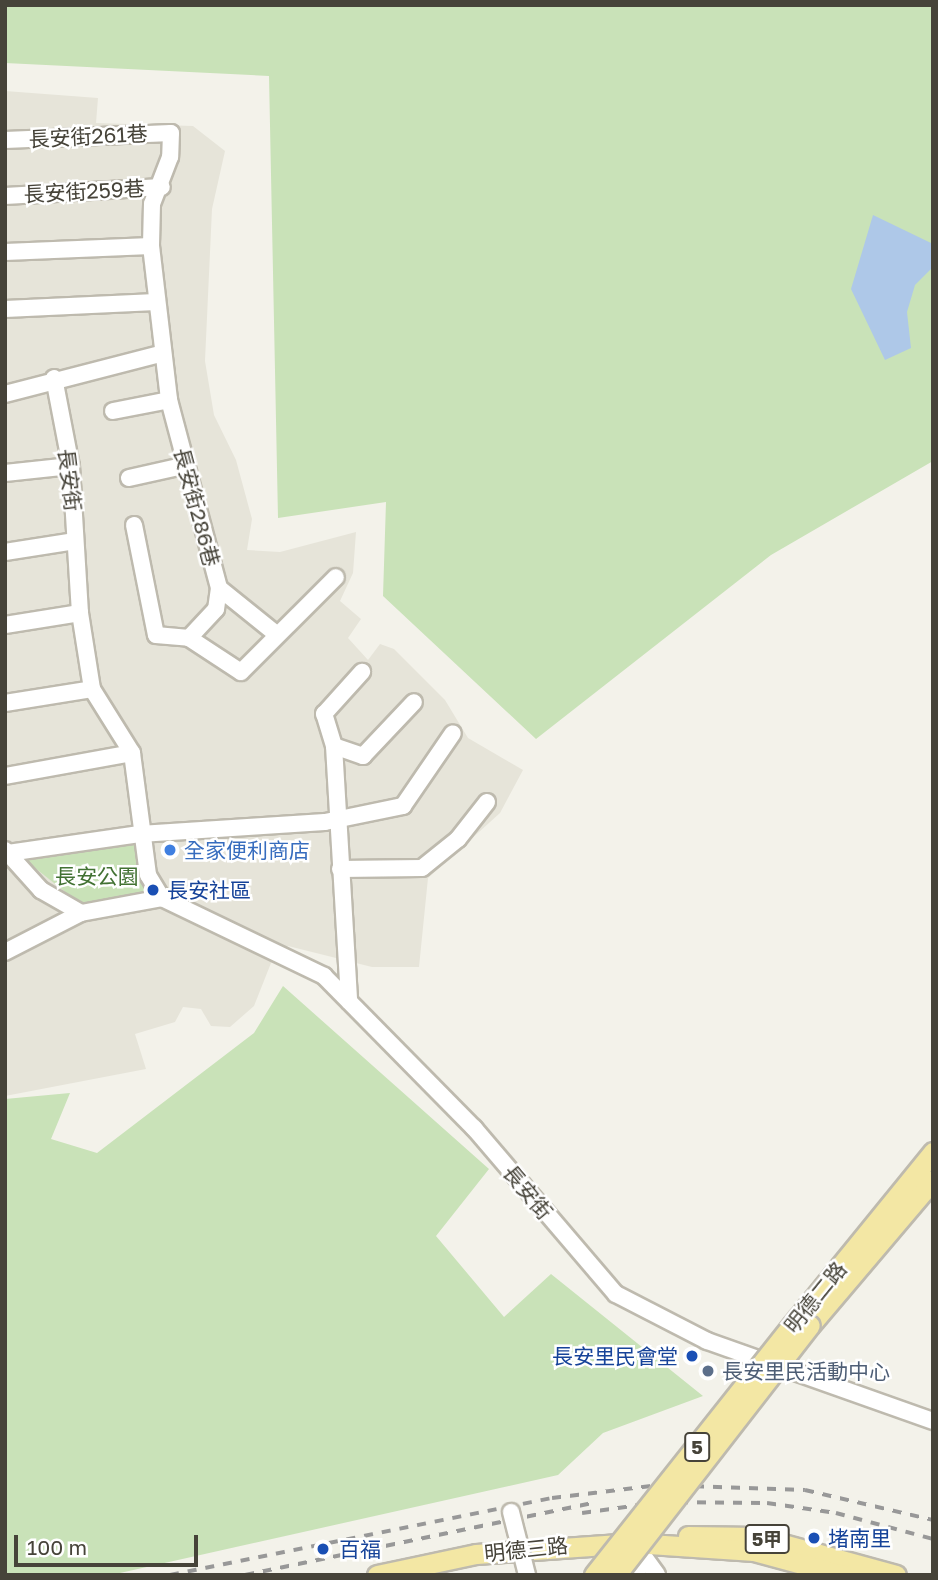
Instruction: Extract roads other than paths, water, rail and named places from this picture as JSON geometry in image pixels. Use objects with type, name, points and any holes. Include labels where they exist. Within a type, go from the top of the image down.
[{"type":"main road","name":"明德二路","points":[[616,1575],[933,1152]]},
{"type":"main road","name":"明德二路","points":[[594,1575],[804,1321],[933,1180]]},
{"type":"main road","name":"明德三路","points":[[377,1575],[476,1554],[634,1543],[719,1533],[757,1537],[896,1575]]},
{"type":"main road","name":"明德三路","points":[[634,1543],[754,1551],[843,1575]]},
{"type":"street","name":"長安街261巷","points":[[5,140],[171,133],[162,187]]},
{"type":"street","name":"長安街259巷","points":[[5,195],[162,187]]},
{"type":"street","points":[[5,394],[54,378],[160,354],[151,246],[152,204],[162,187]]},
{"type":"street","points":[[5,252],[151,246]]},
{"type":"street","points":[[5,309],[156,302]]},
{"type":"street","name":"長安街286巷","points":[[160,354],[169,400],[219,588],[276,634]]},
{"type":"street","name":"長安街","points":[[54,378],[71,466],[80,613],[92,689],[132,753],[140,834],[148,875],[162,898],[324,976],[474,1128],[616,1294],[707,1340],[933,1421]]},
{"type":"street","points":[[113,411],[169,400]]},
{"type":"street","points":[[128,478],[187,465]]},
{"type":"street","points":[[5,474],[71,466]]},
{"type":"street","points":[[134,525],[156,635],[189,638],[241,672],[276,634],[292,627],[336,577]]},
{"type":"street","points":[[5,552],[75,541]]},
{"type":"street","points":[[189,638],[216,609],[219,588]]},
{"type":"street","points":[[5,625],[80,613]]},
{"type":"street","points":[[349,1002],[335,820],[334,746],[324,714],[362,672]]},
{"type":"street","points":[[5,703],[92,689]]},
{"type":"street","points":[[334,746],[363,756],[414,702]]},
{"type":"street","points":[[6,852],[140,834],[335,820],[403,806],[453,733]]},
{"type":"street","points":[[5,776],[132,753]]},
{"type":"street","points":[[340,869],[422,868],[458,839],[487,802]]},
{"type":"street","points":[[6,852],[41,890],[81,913]]},
{"type":"street","points":[[5,952],[81,913],[162,898]]},
{"type":"street","points":[[511,1512],[527,1575]]},
{"type":"street","points":[[631,1575],[634,1543]]},
{"type":"street","points":[[634,1543],[638,1575]]},
{"type":"street","points":[[634,1543],[657,1575]]},
{"type":"water","points":[[873,215],[931,243],[932,268],[915,285],[907,312],[911,348],[885,360],[851,289]]},
{"type":"railway","points":[[170,1575],[552,1498],[659,1485],[805,1490],[933,1520]]},
{"type":"railway","points":[[582,1513],[661,1502],[767,1503],[836,1513],[933,1539]]},
{"type":"railway","points":[[245,1575],[594,1503]]},
{"type":"place","name":"全家便利商店","points":[[170,850]]},
{"type":"place","name":"長安社區","points":[[153,890]]},
{"type":"place","name":"長安里民會堂","points":[[692,1356]]},
{"type":"place","name":"長安里民活動中心","points":[[708,1371]]},
{"type":"place","name":"堵南里","points":[[814,1538]]},
{"type":"place","name":"百福","points":[[323,1549]]},
{"type":"park label","name":"長安公園","points":[[97,876]]}]
